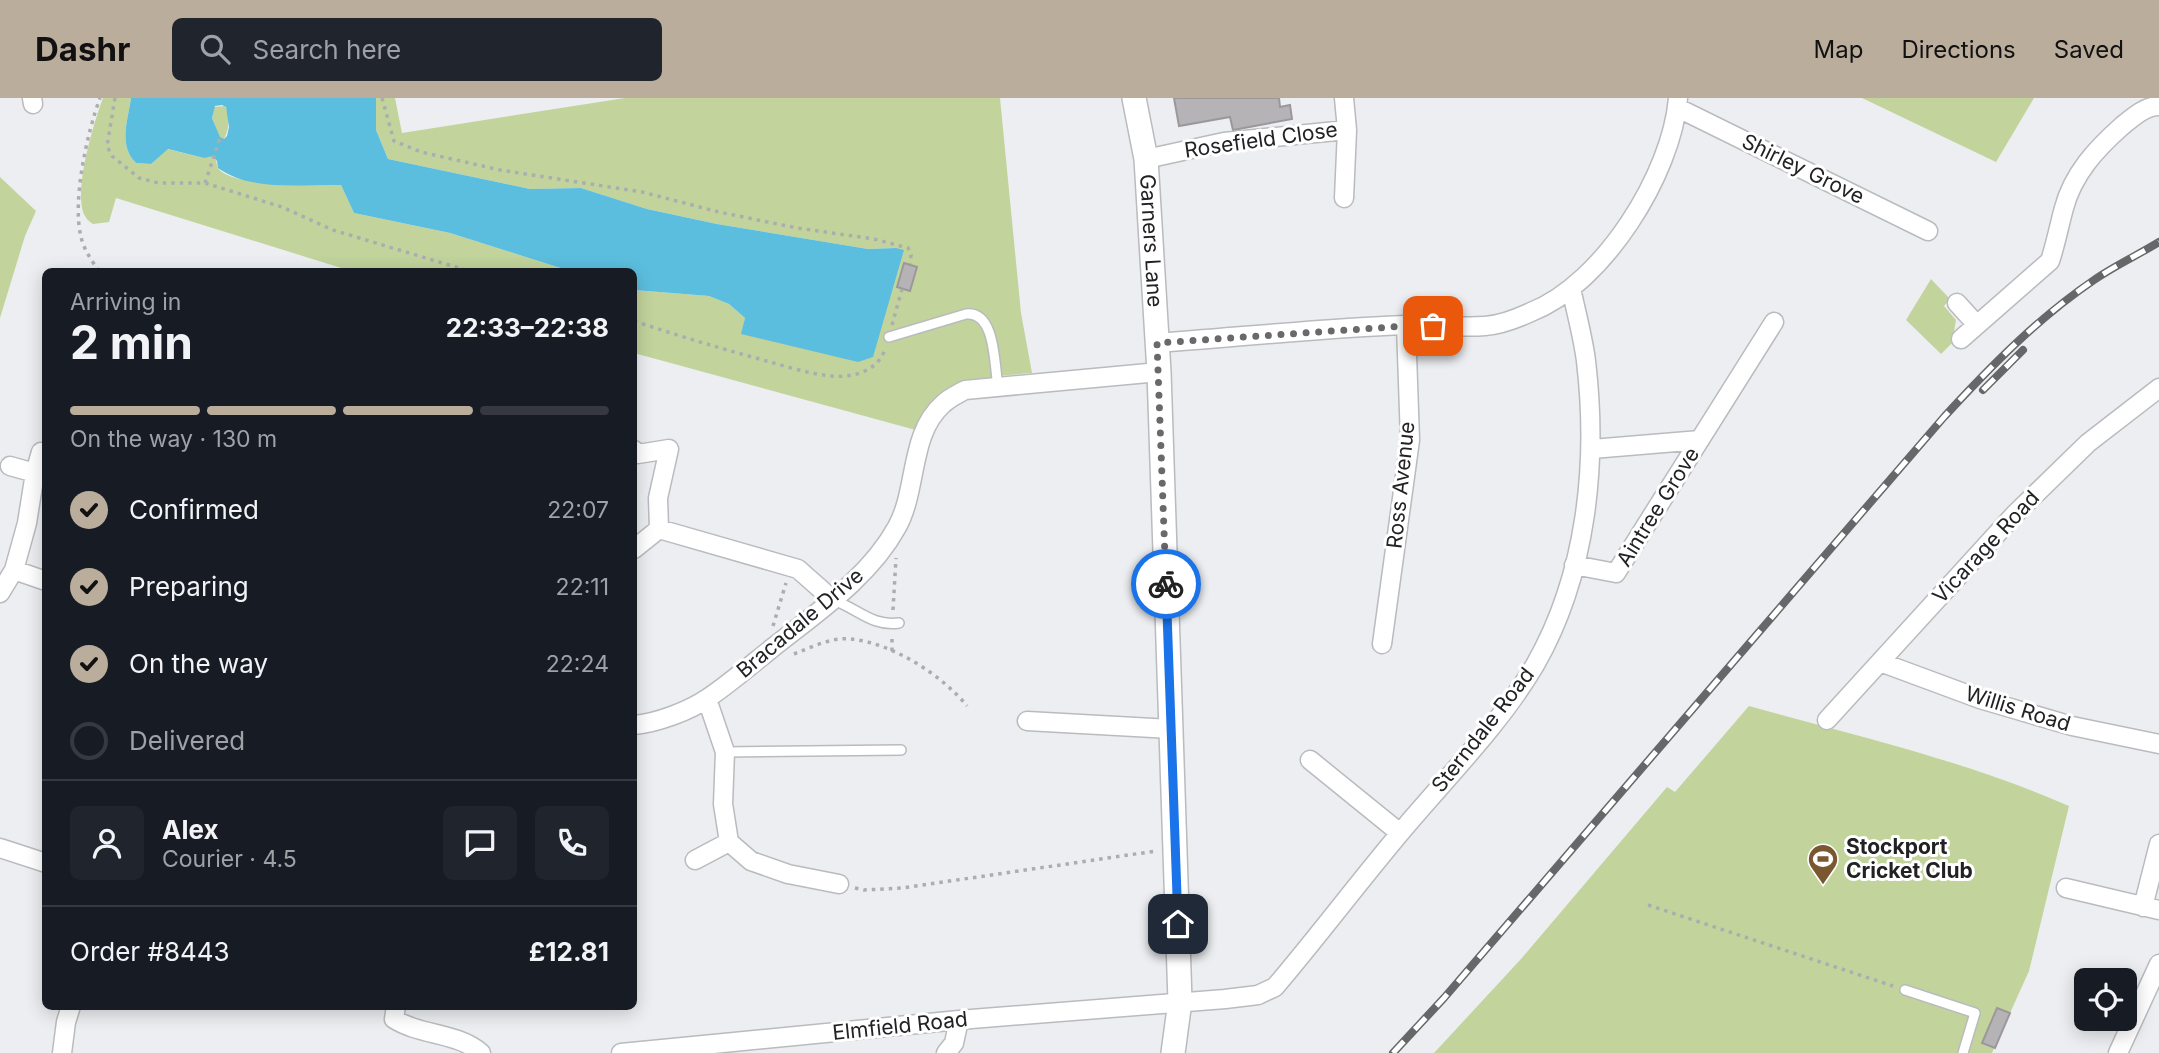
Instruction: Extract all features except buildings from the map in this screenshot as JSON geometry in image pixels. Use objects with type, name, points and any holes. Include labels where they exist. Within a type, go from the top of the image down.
[{"type":"street","name":"Garners Lane","points":[[1134,98],[1146,159],[1159,372],[1180,1000],[1173,1053]]},
{"type":"street","name":"Rosefield Close","points":[[1146,159],[1224,142],[1347,130],[1344,98]]},
{"type":"street","points":[[1157,343],[1406,326],[1488,326],[1533,312],[1571,288],[1618,241],[1647,195],[1666,153],[1678,103]]},
{"type":"street","name":"Shirley Grove","points":[[1678,103],[1928,231]]},
{"type":"street","points":[[1961,339],[2050,261],[2064,206],[2078,174],[2092,155],[2137,113],[2156,103]]},
{"type":"street","points":[[1344,198],[1347,130]]},
{"type":"street","name":"Sterndale Road","points":[[1180,1000],[1258,995],[1275,987],[1503,712],[1535,664],[1558,614],[1574,565],[1585,516],[1592,449],[1586,359],[1571,288]]},
{"type":"street","points":[[1957,303],[1977,325]]},
{"type":"street","name":"Aintree Grove","points":[[1574,565],[1616,573],[1774,322]]},
{"type":"street","name":"Ross Avenue","points":[[1382,644],[1410,440],[1406,326]]},
{"type":"street","name":"Bracadale Drive","points":[[637,724],[675,713],[707,699],[833,600],[876,559],[898,526],[911,487],[923,432],[942,405],[965,390],[1159,372]]},
{"type":"street","name":"Vicarage Road","points":[[1827,720],[2015,514],[2088,443],[2159,388]]},
{"type":"street","name":"Aintree Grove","points":[[1592,449],[1700,440]]},
{"type":"street","points":[[637,453],[669,449],[658,498],[659,529]]},
{"type":"street","points":[[0,593],[14,570],[27,523],[41,452]]},
{"type":"street","points":[[10,466],[35,473]]},
{"type":"street","points":[[637,547],[659,529]]},
{"type":"street","points":[[659,529],[798,569],[833,600]]},
{"type":"street","points":[[14,570],[42,580]]},
{"type":"street","name":"Willis Road","points":[[1880,662],[1980,699],[2071,726],[2159,744]]},
{"type":"street","points":[[707,699],[724,752],[723,804],[729,842],[751,861],[788,874],[839,884]]},
{"type":"street","points":[[1027,721],[1171,729]]},
{"type":"street","points":[[1310,760],[1400,834]]},
{"type":"street","points":[[695,860],[729,842]]},
{"type":"street","points":[[2066,888],[2151,909],[2159,844]]},
{"type":"street","points":[[0,848],[42,862]]},
{"type":"street","points":[[2118,1053],[2159,964]]},
{"type":"street","name":"Elmfield Road","points":[[621,1053],[1180,1000]]},
{"type":"street","points":[[62,1053],[70,1010]]},
{"type":"street","points":[[395,1010],[394,1018],[405,1026],[470,1043],[481,1053]]},
{"type":"street","points":[[946,1053],[954,1043],[959,1020]]},
{"type":"lane","points":[[889,337],[966,314],[972,313],[981,317],[989,330],[998,386]]},
{"type":"lane","points":[[833,600],[885,625],[896,624]]},
{"type":"lane","points":[[724,752],[901,750]]},
{"type":"lane","points":[[1905,990],[1975,1013],[1963,1053]]},
{"type":"path","points":[[97,268],[81,237],[80,189],[89,126],[100,98]]},
{"type":"path","points":[[115,98],[107,146],[112,156],[139,178],[159,183],[205,183],[282,206],[333,230],[459,268]]},
{"type":"path","points":[[382,98],[394,141],[421,152],[500,170],[642,192],[797,229],[874,239],[908,248],[911,255],[910,264]]},
{"type":"path","points":[[205,183],[220,138]]},
{"type":"path","points":[[637,322],[700,343],[833,376],[852,374],[873,368],[882,357],[902,289]]},
{"type":"path","points":[[896,624],[898,526]]},
{"type":"path","points":[[764,655],[792,568]]},
{"type":"path","points":[[788,656],[830,640],[850,638],[874,644],[892,650],[931,672],[954,690],[967,706]]},
{"type":"path","points":[[839,884],[864,890],[902,888],[1175,848]]},
{"type":"path","points":[[1648,905],[1905,990]]},
{"type":"green space","points":[[103,98],[131,98],[126,141],[130,156],[136,163],[151,164],[167,149],[204,158],[220,138],[212,118],[214,107],[225,106],[228,126],[215,157],[218,168],[226,174],[239,179],[275,184],[341,185],[354,213],[450,233],[561,268],[341,268],[116,198],[109,222],[93,224],[85,216],[81,192]]},
{"type":"green space","points":[[376,98],[395,98],[402,133],[625,98],[1000,98],[1021,313],[1032,373],[996,376],[998,386],[965,390],[923,432],[637,354],[637,290],[709,296],[729,304],[745,318],[742,334],[896,248],[868,249],[717,224],[647,209],[581,188],[530,189],[388,159],[376,130]]},
{"type":"green space","points":[[1862,98],[2034,98],[1996,162]]},
{"type":"green space","points":[[0,177],[36,211],[25,236],[0,318]]},
{"type":"green space","points":[[1931,279],[1950,299],[1944,306],[1956,320],[1952,343],[1941,354],[1906,320]]},
{"type":"green space","name":"Stockport Cricket Club","points":[[1749,706],[1951,762],[2069,806],[2029,971],[1992,1053],[1434,1053],[1521,959],[1667,787],[1675,792]]},
{"type":"water","points":[[131,98],[376,98],[376,130],[388,159],[530,189],[581,188],[647,209],[717,224],[868,249],[904,250],[873,357],[858,362],[741,334],[745,318],[729,304],[709,296],[637,290],[637,268],[561,268],[450,233],[354,213],[341,185],[277,185],[246,181],[218,168],[213,156],[204,158],[168,149],[151,164],[136,163],[127,149]],"holes":[[[215,106],[226,107],[229,127],[227,136],[224,139],[220,137],[212,118]]]},
{"type":"railway","points":[[1393,1053],[1444,998],[1961,398],[2053,310],[2102,275],[2159,242]]},
{"type":"railway","points":[[1983,390],[2023,350]]},
{"type":"way so far","points":[[1166,584],[1157,343],[1433,326]]},
{"type":"place","name":"Stockport Cricket Club","points":[[1823,886]]},
{"type":"route","points":[[1166,584],[1178,924]]}]
